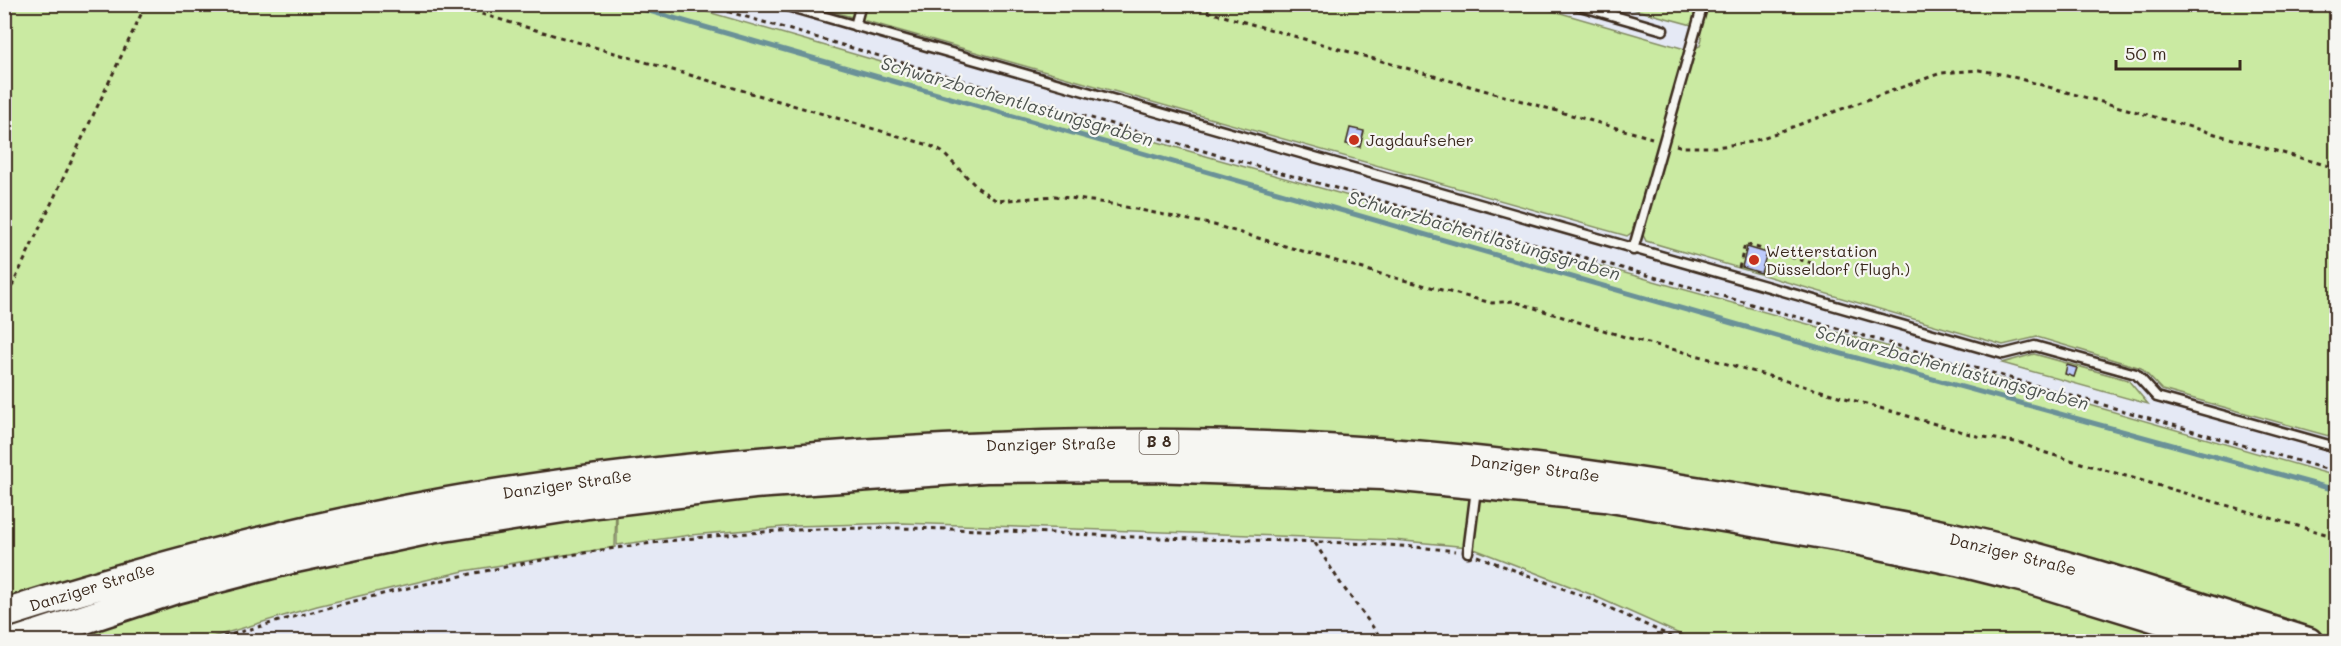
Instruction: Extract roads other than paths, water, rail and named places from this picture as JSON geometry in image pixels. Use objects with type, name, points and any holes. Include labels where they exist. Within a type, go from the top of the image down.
[{"type":"highway","name":"Danziger Straße","points":[[4,614],[168,565],[288,535],[426,506],[583,481],[750,461],[947,448],[1160,442],[1383,452],[1480,461],[1610,476],[1844,516],[2038,557],[2308,642]]},
{"type":"highway","name":"Danziger Straße","points":[[15,642],[176,589],[295,558],[419,531],[588,504],[754,484],[986,468],[1140,467],[1382,475],[1605,497],[1847,538],[2029,579],[2235,642]]},
{"type":"lane","points":[[780,4],[1633,250],[2003,354],[2036,346],[2136,374],[2157,397],[2337,447]]},
{"type":"lane","points":[[855,26],[861,4]]},
{"type":"lane","points":[[1573,4],[1663,30]]},
{"type":"lane","points":[[1633,250],[1703,4]]},
{"type":"lane","points":[[1468,552],[1476,483]]},
{"type":"waterway","name":"Schwarzbachentlastungsgraben","points":[[625,4],[1777,336],[2336,490]]},
{"type":"place","name":"Jagdaufseher","points":[[1354,140]]},
{"type":"place","name":"Wetterstation Düsseldorf (Flugh.)","points":[[1754,260]]}]
